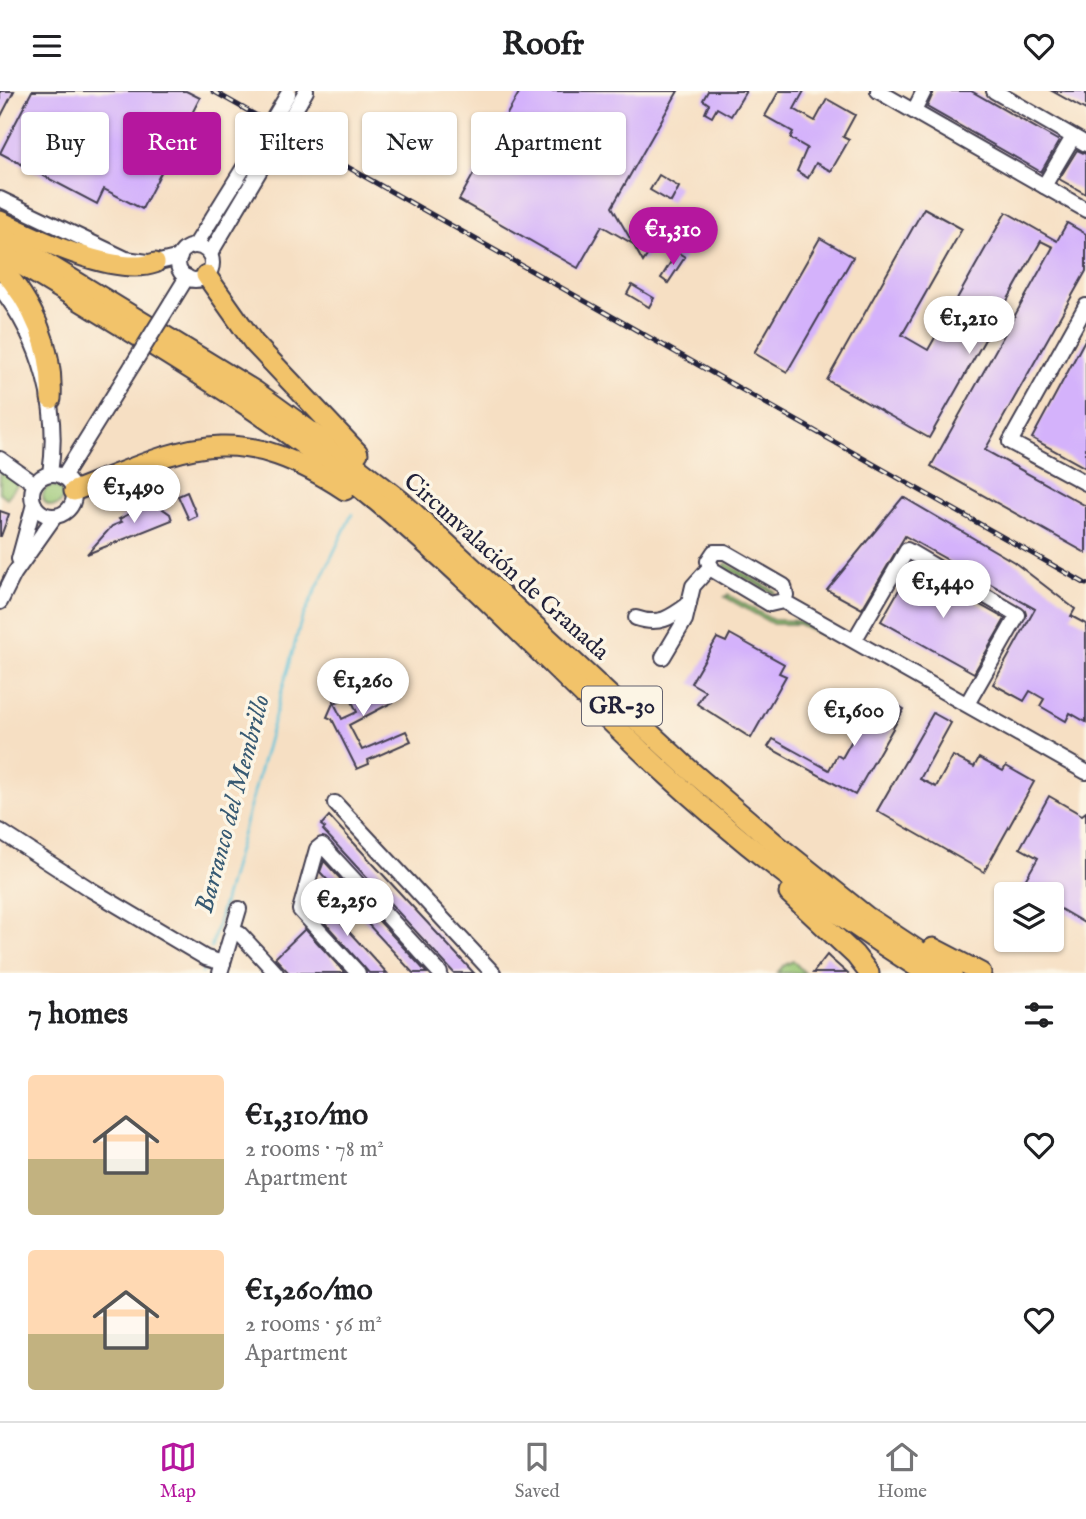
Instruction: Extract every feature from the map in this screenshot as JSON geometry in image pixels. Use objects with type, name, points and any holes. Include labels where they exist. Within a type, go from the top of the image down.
[{"type":"highway","points":[[0,221],[112,264],[135,269],[155,263]]},
{"type":"highway","name":"Circunvalación de Granada","points":[[0,235],[255,391],[400,500],[692,772],[851,905],[951,973]]},
{"type":"highway","name":"Circunvalación de Granada","points":[[0,252],[274,422],[377,502],[472,588],[657,766],[774,868],[818,901],[926,973]]},
{"type":"highway","points":[[0,267],[29,306],[38,326],[50,368],[51,398]]},
{"type":"highway","points":[[197,276],[254,343],[388,482],[400,500]]},
{"type":"highway","points":[[62,481],[208,445],[238,445],[264,450],[289,457],[354,496],[448,576],[472,588]]},
{"type":"highway","points":[[774,868],[790,893],[855,955],[869,973]]},
{"type":"highway","points":[[818,901],[830,917],[904,973]]},
{"type":"highway","points":[[851,905],[871,910],[981,973]]},
{"type":"street","points":[[878,91],[1086,209]]},
{"type":"street","points":[[914,111],[925,91]]},
{"type":"street","points":[[995,91],[1080,140],[1044,186]]},
{"type":"street","points":[[197,276],[179,267],[180,257],[186,249],[195,246],[254,151],[296,95]]},
{"type":"street","points":[[62,481],[171,303],[212,263],[210,254],[266,160],[296,95]]},
{"type":"street","points":[[0,199],[126,259],[155,263],[180,257]]},
{"type":"street","points":[[195,246],[210,254]]},
{"type":"street","points":[[0,288],[26,331],[51,398],[53,436],[62,481],[72,505],[65,513],[54,516],[42,514],[34,504]]},
{"type":"street","points":[[1086,306],[1010,442],[1086,483]]},
{"type":"street","points":[[0,459],[35,484],[62,481]]},
{"type":"street","points":[[14,574],[34,504],[35,484]]},
{"type":"street","points":[[0,602],[14,574],[54,516]]},
{"type":"street","points":[[858,634],[907,550],[1018,615],[968,702]]},
{"type":"street","points":[[785,598],[783,586],[725,552],[714,552],[708,561],[713,570],[770,604],[785,598],[858,634],[1086,772]]},
{"type":"street","points":[[663,657],[685,619],[693,586],[711,566]]},
{"type":"street","points":[[785,598],[968,702],[1086,764]]},
{"type":"street","points":[[636,618],[651,623],[665,621],[689,604]]},
{"type":"street","points":[[335,803],[489,971]]},
{"type":"street","points":[[0,831],[78,882],[222,968],[239,909]]},
{"type":"street","points":[[358,973],[300,910],[317,849],[321,845],[440,973]]},
{"type":"street","points":[[232,931],[240,934],[276,973]]},
{"type":"green space","points":[[0,470],[18,484],[7,498],[0,493]]},
{"type":"green space","points":[[53,486],[60,489],[63,496],[60,503],[53,506],[46,503],[43,496],[46,489]]},
{"type":"green space","points":[[726,563],[775,591],[775,594],[724,567]]},
{"type":"green space","points":[[728,595],[773,620],[799,621],[825,632],[826,637],[799,624],[773,624],[725,597]]},
{"type":"green space","points":[[793,961],[805,973],[777,973],[783,966]]},
{"type":"building","points":[[0,91],[14,91],[0,118]]},
{"type":"building","points":[[32,91],[186,91],[200,98],[193,112],[123,112],[123,175],[160,175],[142,209],[104,189],[97,204],[42,175],[109,175],[109,112],[21,112]]},
{"type":"building","points":[[520,91],[678,91],[612,207],[631,240],[640,227],[652,248],[643,262],[633,244],[602,226],[578,268],[459,200],[473,175],[626,175],[626,112],[508,112]]},
{"type":"building","points":[[708,91],[746,91],[731,116],[717,108],[712,117],[705,113],[709,104],[703,100]]},
{"type":"building","points":[[779,91],[804,91],[794,109],[815,121],[827,99],[855,115],[843,137],[849,140],[831,171],[816,163],[808,178],[797,171],[807,148],[790,138],[793,132],[765,116]]},
{"type":"building","points":[[934,91],[971,91],[1059,141],[1041,172],[927,107]]},
{"type":"building","points":[[1052,91],[1086,91],[1086,110]]},
{"type":"building","points":[[21,112],[21,164],[0,153]]},
{"type":"building","points":[[1077,150],[1086,154],[1086,194],[1059,179]]},
{"type":"building","points":[[659,175],[679,187],[671,202],[650,190]]},
{"type":"building","points":[[924,208],[962,229],[902,335],[928,350],[1006,212],[1057,241],[1067,223],[1086,234],[1086,271],[985,450],[1086,506],[1086,553],[931,466],[1053,247],[1041,241],[929,438],[827,380]]},
{"type":"building","points":[[820,238],[853,257],[787,372],[754,353]]},
{"type":"building","points":[[677,252],[685,257],[668,283],[661,278]]},
{"type":"building","points":[[632,285],[654,298],[649,307],[627,294]]},
{"type":"building","points":[[1086,338],[1086,468],[1032,438]]},
{"type":"building","points":[[187,492],[197,516],[189,520],[178,496]]},
{"type":"building","points":[[903,497],[1014,562],[1075,609],[1071,616],[1086,624],[1086,722],[1070,713],[1066,721],[1040,706],[1044,699],[1030,691],[1024,701],[993,684],[1035,609],[905,536],[862,609],[827,590]]},
{"type":"building","points":[[153,502],[170,514],[172,520],[87,554],[112,526],[122,522],[119,519]]},
{"type":"building","points":[[0,511],[9,514],[1,536],[0,536]]},
{"type":"building","points":[[912,567],[1005,619],[974,673],[881,621]]},
{"type":"building","points":[[730,634],[784,664],[779,673],[786,676],[751,738],[697,704],[705,691],[691,683],[717,638],[726,642]]},
{"type":"building","points":[[380,672],[393,702],[349,725],[362,750],[406,731],[411,741],[368,760],[369,764],[357,769],[332,719],[327,717],[337,694]],"holes":[[[350,697],[357,712],[342,719],[334,703]]]},
{"type":"building","points":[[878,694],[904,709],[855,795],[768,747],[773,739],[829,770],[837,755],[842,758]]},
{"type":"building","points":[[933,713],[951,723],[920,779],[936,787],[953,756],[974,767],[979,758],[1003,771],[1006,766],[1034,782],[984,872],[877,811]]},
{"type":"building","points":[[1049,796],[1082,815],[1086,812],[1086,924],[1064,911],[1064,882],[1024,882],[1038,858],[1020,848]]},
{"type":"building","points":[[329,816],[474,973],[454,973],[323,830],[325,828],[321,825]]},
{"type":"building","points":[[324,861],[427,973],[413,973],[320,872]]},
{"type":"building","points":[[314,894],[387,973],[369,973],[311,907]]},
{"type":"building","points":[[305,929],[345,973],[289,973],[275,958]]},
{"type":"building","points":[[827,955],[830,958],[847,973],[813,973]]},
{"type":"waterway","name":"Barranco del Membrillo","points":[[211,948],[301,621],[352,514]]},
{"type":"railway","points":[[213,91],[1086,584]]}]
